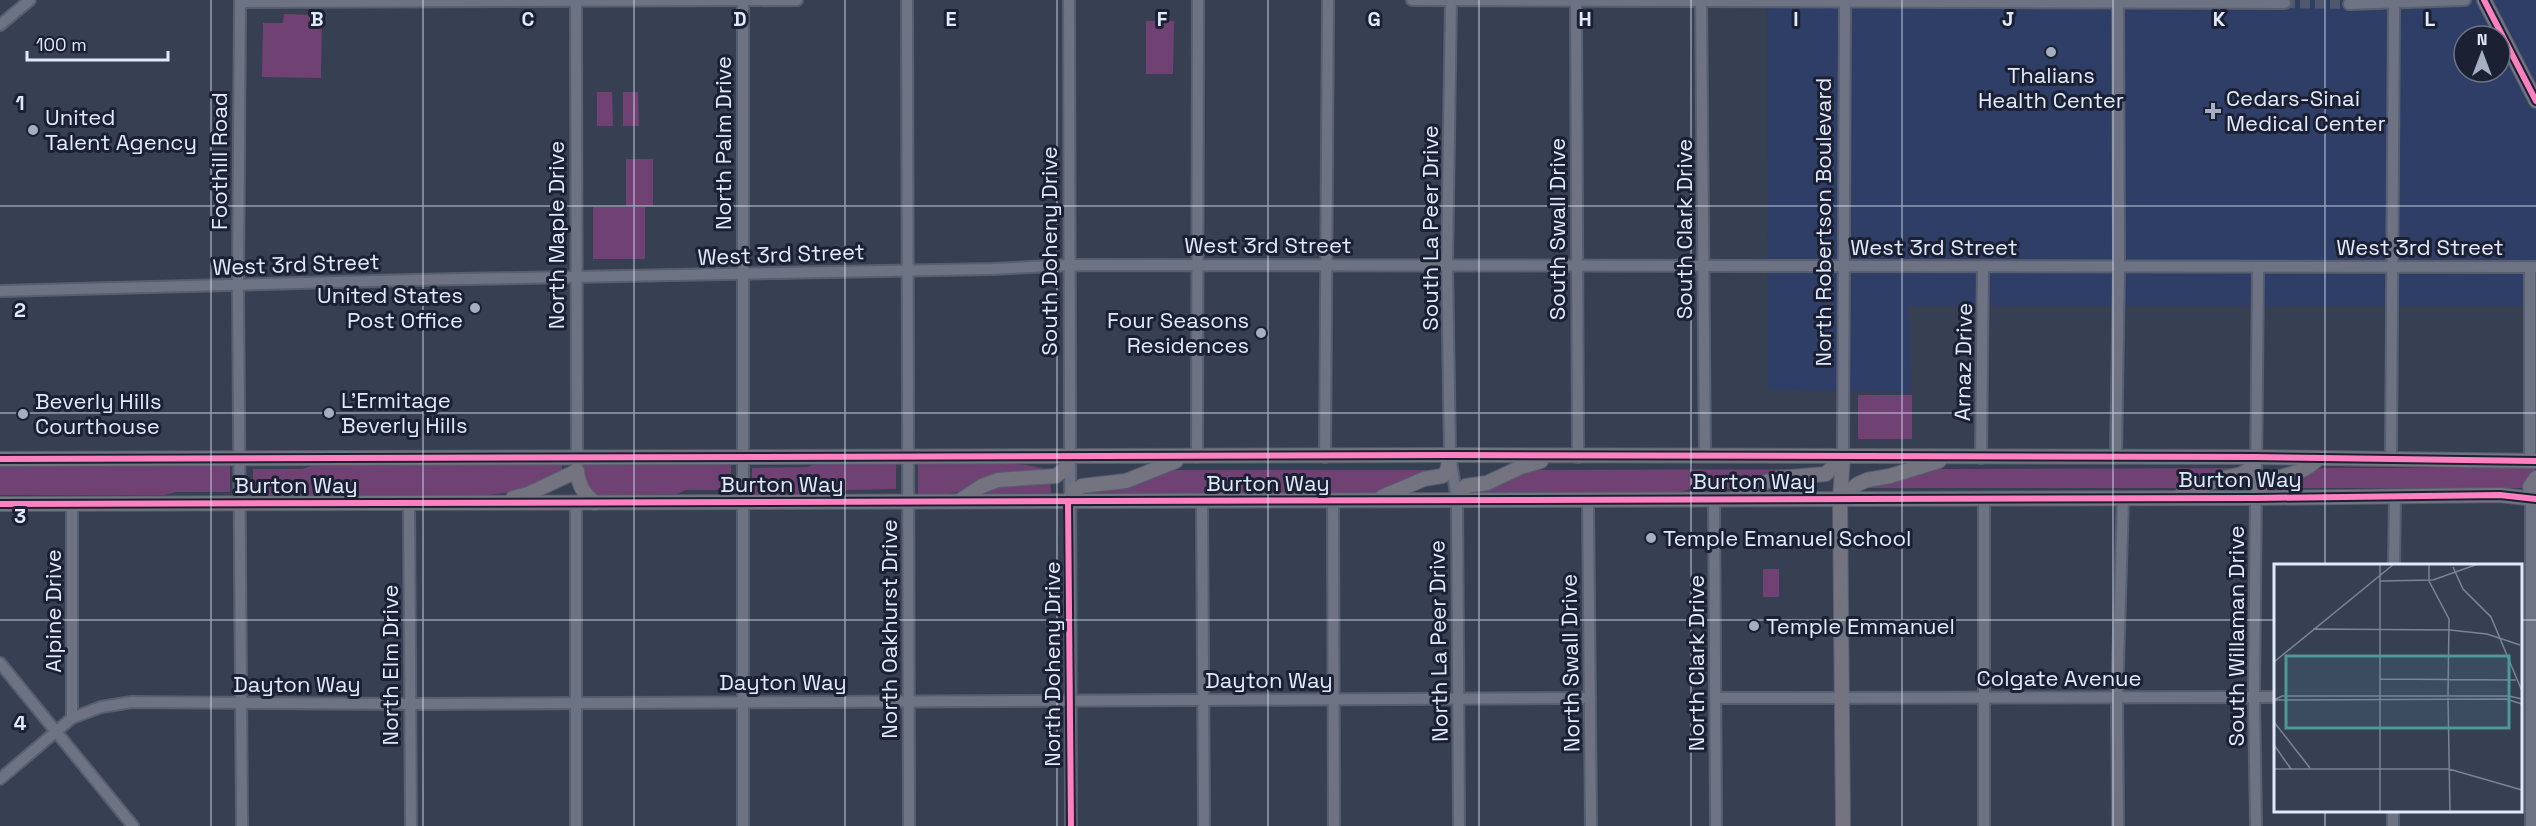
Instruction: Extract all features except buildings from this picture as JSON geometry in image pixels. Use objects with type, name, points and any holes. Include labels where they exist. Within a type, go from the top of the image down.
[{"type":"main road","points":[[2484,0],[2536,101]]},
{"type":"main road","points":[[1732,499],[1773,480],[1826,474],[1843,451]]},
{"type":"main road","name":"Burton Way","points":[[0,459],[241,457],[577,464],[743,458],[1450,455],[1578,457],[1705,456],[1843,451],[1950,458],[2255,457],[2533,460]]},
{"type":"main road","name":"North Robertson Boulevard","points":[[1843,451],[1840,499],[1843,826]]},
{"type":"main road","points":[[1372,500],[1395,494],[1424,479],[1442,476],[1447,472],[1450,455]]},
{"type":"main road","points":[[957,502],[982,486],[998,480],[1056,476],[1065,469],[1069,457]]},
{"type":"main road","points":[[1068,501],[1074,490],[1082,486],[1126,481],[1152,469],[1193,457]]},
{"type":"main road","points":[[1457,500],[1461,490],[1466,486],[1487,483],[1521,467],[1555,457]]},
{"type":"main road","points":[[2171,498],[2219,479],[2242,474],[2252,468],[2255,457]]},
{"type":"main road","points":[[1840,499],[1858,484],[1867,480],[1890,476],[1950,458]]},
{"type":"main road","points":[[2256,498],[2260,487],[2265,482],[2299,472],[2319,458]]},
{"type":"main road","points":[[494,503],[528,494],[577,464],[578,483],[583,493],[595,503]]},
{"type":"main road","points":[[2533,498],[2530,487],[2536,478]]},
{"type":"main road","name":"Burton Way","points":[[0,504],[2256,498],[2500,495],[2533,498]]},
{"type":"street","points":[[0,24],[30,0]]},
{"type":"street","name":"North Maple Drive","points":[[576,0],[577,464]]},
{"type":"street","points":[[240,1],[797,0]]},
{"type":"street","name":"North Oakhurst Drive","points":[[907,0],[909,826]]},
{"type":"street","name":"South Doheny Drive","points":[[1068,501],[1069,0]]},
{"type":"street","points":[[1193,457],[1197,264],[1198,0]]},
{"type":"street","points":[[1325,457],[1328,0]]},
{"type":"street","points":[[1412,0],[2285,3]]},
{"type":"street","name":"South La Peer Drive","points":[[1450,455],[1448,264],[1451,0]]},
{"type":"street","points":[[1915,3],[1939,0]]},
{"type":"street","points":[[2349,4],[2464,0]]},
{"type":"street","name":"Foothill Road","points":[[240,1],[238,286],[242,826]]},
{"type":"street","name":"North Palm Drive","points":[[743,1],[743,826]]},
{"type":"street","name":"South Swall Drive","points":[[1576,1],[1578,457]]},
{"type":"street","name":"South Clark Drive","points":[[1701,1],[1705,456]]},
{"type":"street","name":"North Robertson Boulevard","points":[[1843,451],[1845,1]]},
{"type":"street","points":[[2116,458],[2119,267],[2118,1]]},
{"type":"street","points":[[2391,459],[2394,4]]},
{"type":"street","name":"West 3rd Street","points":[[0,291],[992,269],[1069,265],[2533,267]]},
{"type":"street","name":"Arnaz Drive","points":[[1981,458],[1983,266]]},
{"type":"street","name":"South Willaman Drive","points":[[2256,826],[2254,697],[2258,267]]},
{"type":"street","points":[[2533,267],[2533,460]]},
{"type":"street","name":"North La Peer Drive","points":[[1450,455],[1457,500],[1459,826]]},
{"type":"street","points":[[2394,564],[2395,496]]},
{"type":"street","points":[[1984,498],[1984,826]]},
{"type":"street","points":[[2118,826],[2117,697],[2123,498]]},
{"type":"street","points":[[2530,826],[2529,696],[2533,498]]},
{"type":"street","name":"North Clark Drive","points":[[1714,499],[1716,826]]},
{"type":"street","points":[[1333,500],[1334,826]]},
{"type":"street","name":"North Swall Drive","points":[[1588,500],[1591,826]]},
{"type":"street","name":"North Doheny Drive","points":[[1068,501],[1071,826]]},
{"type":"street","points":[[1202,501],[1204,826]]},
{"type":"street","name":"North Elm Drive","points":[[409,503],[411,826]]},
{"type":"street","points":[[576,503],[576,826]]},
{"type":"street","name":"Alpine Drive","points":[[72,504],[72,718]]},
{"type":"street","points":[[0,663],[134,826]]},
{"type":"street","name":"Colgate Avenue","points":[[1842,698],[2274,697]]},
{"type":"street","name":"Dayton Way","points":[[0,779],[72,718],[101,707],[132,702],[409,704],[1590,698]]},
{"type":"street","points":[[1716,698],[1842,698]]},
{"type":"shaded area","name":"Cedars-Sinai Medical Center","points":[[1767,0],[2536,0],[2536,481],[2527,478],[2529,306],[1908,306],[1911,393],[1768,389]]},
{"type":"shaded area","points":[[284,14],[322,15],[321,78],[262,77],[263,23],[283,23]]},
{"type":"shaded area","points":[[1146,21],[1174,21],[1173,74],[1146,74]]},
{"type":"shaded area","points":[[597,92],[612,92],[613,126],[597,126]]},
{"type":"shaded area","points":[[623,92],[638,92],[639,126],[623,126]]},
{"type":"shaded area","points":[[626,159],[653,159],[653,206],[626,206]]},
{"type":"shaded area","points":[[593,207],[645,207],[645,259],[593,259]]},
{"type":"shaded area","points":[[1858,395],[1912,395],[1912,439],[1858,439]]},
{"type":"shaded area","points":[[731,463],[731,490],[685,490],[678,494],[593,495],[583,481],[583,464]]},
{"type":"shaded area","points":[[819,463],[896,463],[896,489],[847,490],[838,494],[752,494],[752,468],[807,467]]},
{"type":"shaded area","points":[[918,463],[1007,463],[1051,472],[948,494],[918,494]]},
{"type":"shaded area","points":[[562,464],[562,474],[525,491],[486,495],[253,495],[253,469],[302,469],[315,465]]},
{"type":"shaded area","points":[[230,465],[230,492],[176,492],[165,495],[0,495],[0,466]]},
{"type":"shaded area","points":[[2243,468],[2187,488],[1870,488],[1862,485],[1938,469]]},
{"type":"shaded area","points":[[2321,468],[2517,468],[2535,469],[2535,472],[2527,479],[2523,488],[2267,488]]},
{"type":"shaded area","points":[[1820,469],[1736,489],[1691,489],[1672,494],[1467,494],[1467,489],[1530,470]]},
{"type":"shaded area","points":[[1159,470],[1441,470],[1375,494],[1102,495],[1088,490]]},
{"type":"shaded area","points":[[1050,480],[1051,493],[983,494],[982,491],[997,483]]},
{"type":"shaded area","points":[[1763,569],[1779,569],[1779,597],[1763,597]]},
{"type":"tunnel","points":[[2285,3],[2349,4]]},
{"type":"cycle path","points":[[2484,0],[2536,101]]},
{"type":"cycle path","points":[[0,459],[1450,455],[2255,457],[2536,461]]},
{"type":"cycle path","points":[[0,504],[2256,498],[2500,495],[2536,499]]},
{"type":"cycle path","points":[[1068,501],[1071,826]]},
{"type":"place","name":"Thalians Health Center","points":[[2051,52]]},
{"type":"place","name":"Cedars-Sinai Medical Center","points":[[2213,111]]},
{"type":"place","name":"United Talent Agency","points":[[33,130]]},
{"type":"place","name":"United States Post Office","points":[[475,308]]},
{"type":"place","name":"Four Seasons Residences","points":[[1261,333]]},
{"type":"place","name":"L'Ermitage Beverly Hills","points":[[329,413]]},
{"type":"place","name":"Beverly Hills Courthouse","points":[[23,414]]},
{"type":"place","name":"Temple Emanuel School","points":[[1651,538]]},
{"type":"place","name":"Temple Emmanuel","points":[[1754,626]]}]
